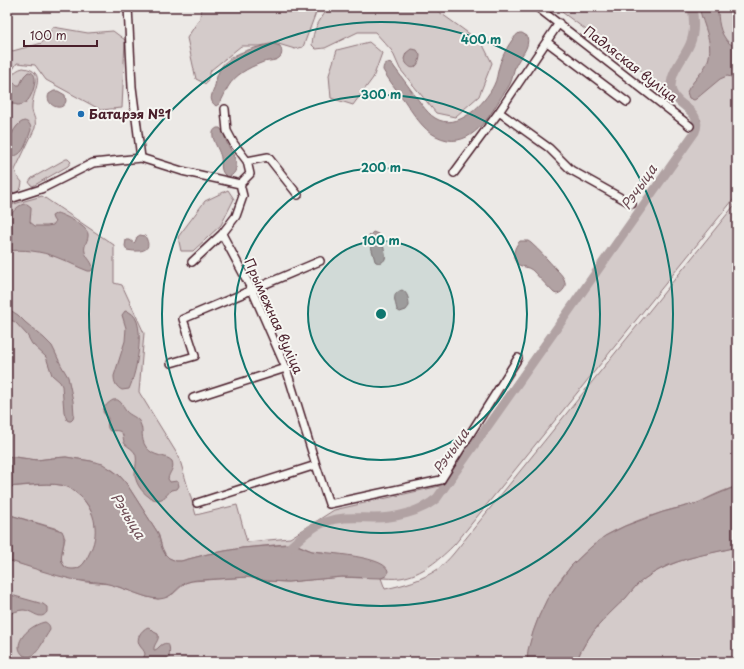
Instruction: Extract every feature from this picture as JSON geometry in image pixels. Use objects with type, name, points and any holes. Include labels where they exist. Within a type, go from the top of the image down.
[{"type":"street","points":[[128,7],[132,87],[141,158]]},
{"type":"street","name":"Падляская вуліца","points":[[537,7],[690,126]]},
{"type":"street","points":[[454,173],[499,112],[559,23]]},
{"type":"street","points":[[547,42],[627,102]]},
{"type":"street","points":[[225,109],[227,131],[246,161],[250,174],[240,184]]},
{"type":"street","points":[[499,112],[549,148],[571,170],[632,204]]},
{"type":"street","points":[[246,161],[268,157],[298,195]]},
{"type":"street","points":[[7,200],[41,189],[93,163],[141,158],[182,171],[240,184]]},
{"type":"street","points":[[192,262],[222,234],[236,216],[243,196],[240,184]]},
{"type":"street","name":"Прымежная вуліца","points":[[222,234],[252,290],[286,368],[329,504],[441,480],[518,358]]},
{"type":"street","points":[[171,363],[195,356],[183,319],[320,261]]},
{"type":"street","points":[[193,398],[286,368]]},
{"type":"street","points":[[197,503],[316,465]]},
{"type":"shaded area","points":[[201,7],[318,7],[303,47],[295,49],[275,43],[260,46],[241,46],[211,70],[206,84],[196,79],[187,38],[200,18]]},
{"type":"shaded area","points":[[324,7],[422,7],[435,9],[482,43],[492,63],[479,96],[455,117],[436,113],[400,69],[392,51],[375,32],[358,32],[325,48],[316,49],[312,45],[313,39],[316,26],[327,10]]},
{"type":"shaded area","points":[[555,7],[737,7],[737,195],[455,544],[437,561],[416,574],[400,578],[381,578],[385,589],[406,584],[426,576],[438,569],[450,557],[737,202],[737,486],[698,503],[634,522],[614,531],[597,542],[565,573],[547,600],[534,630],[527,662],[7,662],[7,560],[86,582],[110,584],[147,597],[158,599],[173,594],[185,583],[192,581],[248,577],[267,581],[288,582],[342,577],[362,578],[323,552],[312,551],[298,545],[285,544],[242,548],[176,561],[169,558],[165,554],[158,533],[126,483],[111,469],[91,461],[66,457],[37,460],[7,456],[7,206],[42,196],[114,245],[114,283],[122,285],[144,333],[139,392],[179,457],[196,515],[237,505],[247,542],[290,538],[334,510],[440,486],[701,120],[677,97]]},
{"type":"shaded area","points":[[53,27],[88,33],[113,31],[125,40],[122,108],[101,110],[46,80],[35,65],[17,63],[7,79],[7,51],[9,52],[42,43]]},
{"type":"shaded area","points":[[369,42],[382,53],[373,78],[353,105],[331,98],[329,75],[337,50]]},
{"type":"shaded area","points":[[23,68],[31,70],[35,73],[37,78],[32,106],[35,128],[15,170],[17,176],[22,182],[21,188],[17,192],[7,194],[7,88],[14,73]]},
{"type":"shaded area","points":[[66,159],[71,162],[68,166],[33,186],[31,185],[29,182],[32,178]]},
{"type":"shaded area","points":[[228,190],[234,199],[221,225],[193,251],[181,251],[178,237],[205,201]]},
{"type":"shaded area","points":[[46,484],[64,486],[78,493],[94,517],[96,531],[94,545],[89,556],[78,568],[68,569],[63,564],[61,556],[65,538],[58,529],[7,514],[7,487]]},
{"type":"shaded area","points":[[737,547],[737,662],[576,662],[592,633],[638,584],[646,578],[679,561]]},
{"type":"water","points":[[699,7],[718,7],[721,31],[729,43],[737,49],[737,78],[727,76],[720,79],[694,100],[689,98],[687,92],[706,65],[710,51],[708,36]]},
{"type":"water","points":[[519,33],[527,36],[528,40],[526,48],[515,67],[509,86],[482,125],[475,132],[457,140],[447,140],[436,136],[427,130],[414,115],[383,70],[386,63],[392,64],[422,105],[435,118],[443,121],[461,119],[477,107],[490,92],[495,83],[504,54],[513,39]]},
{"type":"water","points":[[274,44],[280,46],[282,52],[280,57],[275,60],[263,62],[242,72],[234,79],[228,87],[222,100],[216,106],[211,96],[215,87],[218,73],[223,65],[235,55]]},
{"type":"water","points":[[411,49],[417,50],[420,55],[418,63],[413,68],[408,65],[404,59],[406,53]]},
{"type":"water","points":[[28,72],[32,73],[35,78],[32,94],[26,103],[17,105],[11,104],[7,97],[10,84],[14,83],[20,85],[24,76]]},
{"type":"water","points":[[54,91],[58,91],[65,95],[66,101],[61,107],[54,106],[49,101],[49,94]]},
{"type":"water","points":[[24,121],[28,123],[31,130],[22,151],[15,156],[11,156],[7,152],[8,144],[14,130]]},
{"type":"water","points":[[220,128],[222,131],[236,161],[236,170],[229,177],[223,172],[220,154],[214,142],[213,134],[214,130]]},
{"type":"water","points":[[24,204],[31,207],[30,222],[35,226],[53,225],[55,222],[52,216],[57,213],[80,224],[88,234],[85,252],[92,264],[93,269],[88,271],[56,257],[38,252],[26,250],[7,251],[7,219],[16,208]]},
{"type":"water","points":[[373,232],[378,234],[382,242],[385,259],[381,262],[375,261],[369,239],[369,236]]},
{"type":"water","points":[[140,235],[145,236],[148,246],[144,250],[140,251],[127,250],[125,246],[126,240],[130,240],[134,243]]},
{"type":"water","points":[[520,241],[528,241],[531,243],[560,274],[564,279],[565,284],[561,292],[557,294],[554,293],[532,270],[519,265],[516,262],[514,253],[516,246]]},
{"type":"water","points":[[402,290],[407,295],[409,306],[406,310],[400,312],[397,310],[395,295]]},
{"type":"water","points":[[7,308],[18,315],[52,346],[68,377],[74,415],[71,421],[67,420],[64,412],[62,386],[60,382],[52,375],[46,357],[32,344],[27,335],[15,322],[7,320]]},
{"type":"water","points":[[125,311],[133,314],[137,322],[139,346],[132,382],[129,389],[122,390],[116,384],[114,376],[125,341],[126,328],[122,315]]},
{"type":"water","points":[[113,400],[120,402],[126,411],[139,421],[142,429],[143,441],[146,447],[152,453],[166,457],[172,461],[173,464],[168,479],[170,482],[177,481],[179,486],[177,489],[171,490],[159,500],[153,499],[141,489],[135,475],[135,453],[125,444],[121,432],[110,431],[108,428],[108,418],[103,412],[106,405]]},
{"type":"water","points":[[7,456],[37,460],[66,457],[103,464],[119,475],[126,483],[158,533],[165,554],[169,558],[176,561],[242,548],[292,544],[312,551],[342,554],[368,559],[386,567],[388,573],[386,576],[381,578],[342,577],[288,582],[267,581],[248,577],[196,580],[185,583],[168,597],[154,599],[117,586],[98,582],[75,580],[41,571],[7,560],[7,514],[62,531],[64,539],[61,558],[64,566],[69,569],[78,568],[83,564],[92,546],[95,531],[93,516],[90,509],[80,496],[68,487],[47,484],[7,487]]},
{"type":"water","points":[[737,486],[737,547],[677,562],[645,578],[597,627],[585,644],[576,662],[527,662],[528,650],[533,632],[547,599],[571,566],[591,547],[605,536],[625,526],[663,512],[698,503]]},
{"type":"water","points":[[7,595],[43,604],[47,607],[47,612],[42,616],[27,610],[19,610],[7,614]]},
{"type":"water","points":[[45,622],[49,625],[50,630],[37,652],[29,657],[23,655],[19,648],[24,634],[36,625]]},
{"type":"water","points":[[148,627],[158,634],[158,639],[154,646],[154,650],[163,644],[168,644],[170,650],[168,662],[142,662],[145,654],[140,646],[138,638],[141,632]]},
{"type":"waterway","name":"Рэчыца","points":[[286,551],[309,531],[325,522],[343,518],[382,518],[399,515],[423,507],[437,498],[695,132],[697,124],[695,118],[672,93],[671,86],[675,70],[692,40],[694,26],[692,7]]},
{"type":"place","name":"Батарэя №1","points":[[81,114]]}]
